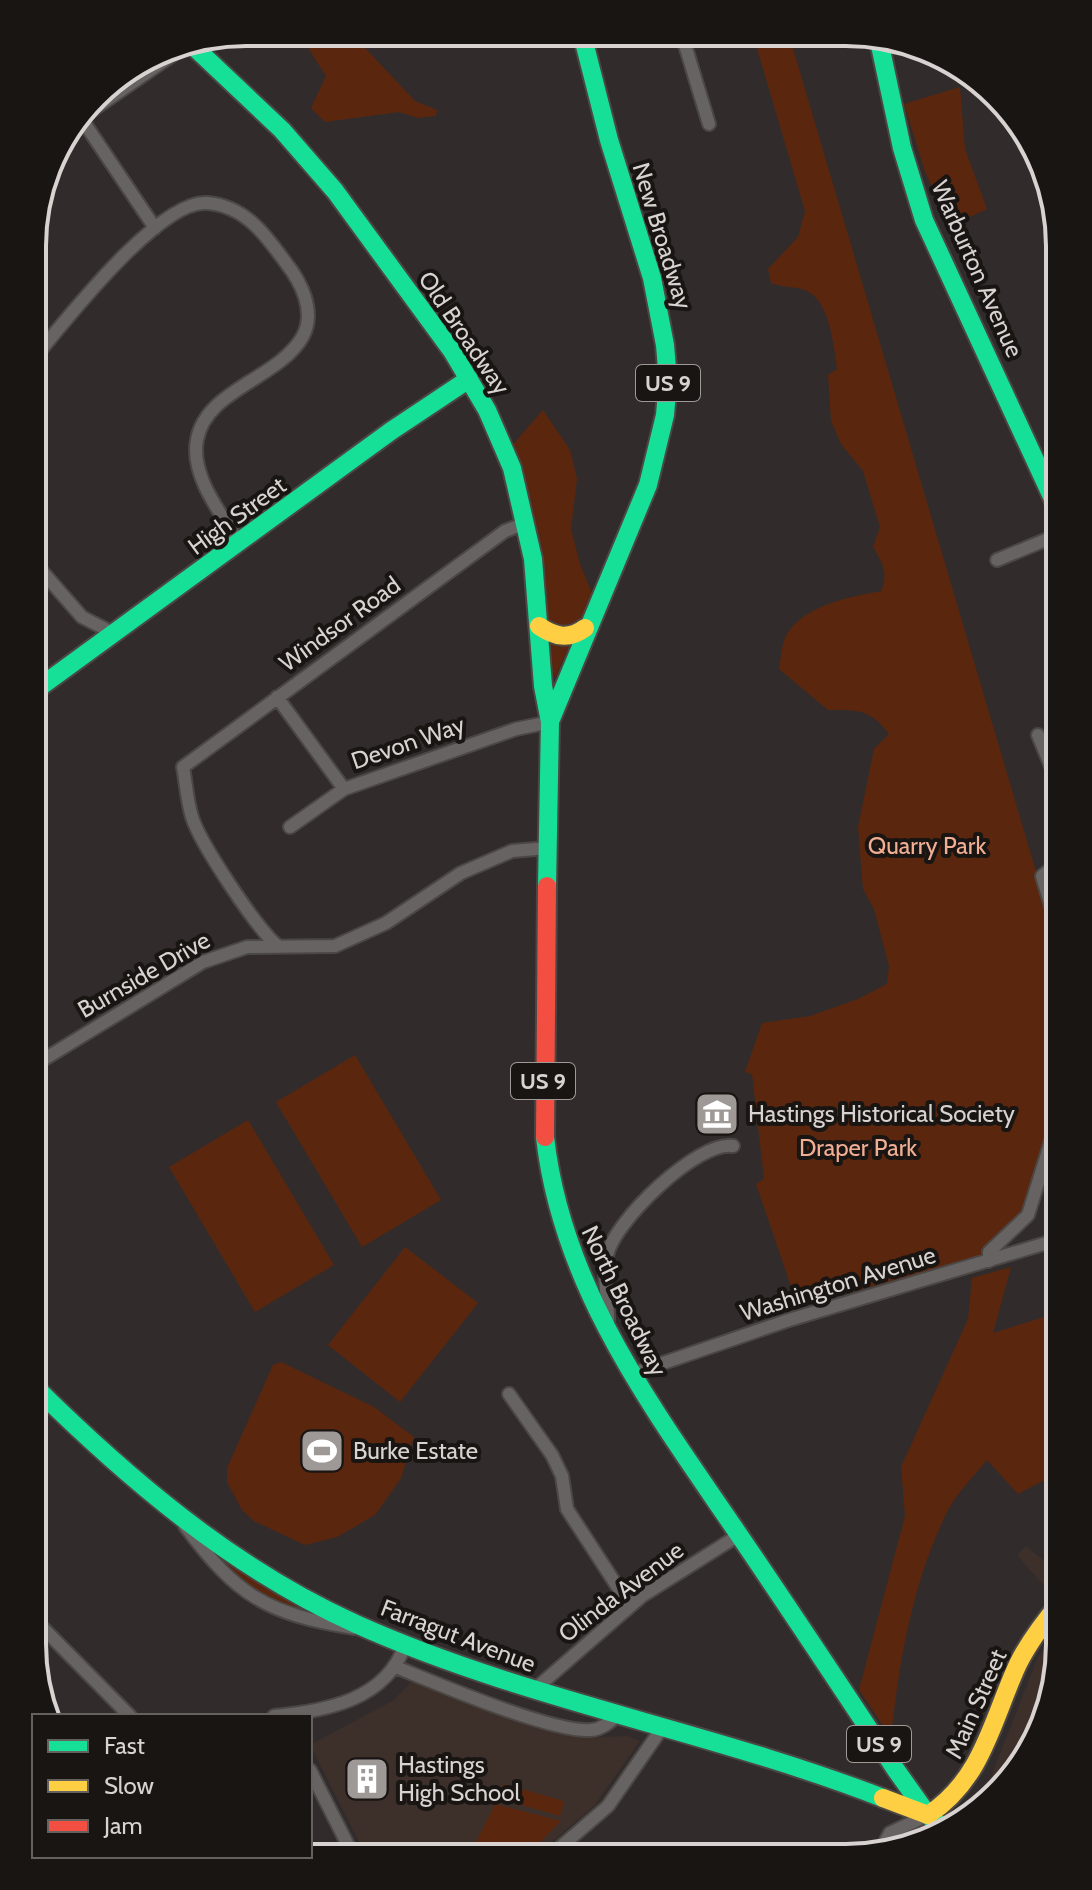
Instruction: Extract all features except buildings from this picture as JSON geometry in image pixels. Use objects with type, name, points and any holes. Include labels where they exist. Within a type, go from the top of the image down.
[{"type":"main road","name":"New Broadway","points":[[550,722],[585,628],[654,469],[666,410],[668,364],[657,290],[616,166],[585,46]]},
{"type":"main road","name":"Warburton Avenue","points":[[881,49],[902,148],[924,220],[1046,484]]},
{"type":"main road","name":"Old Broadway","points":[[200,52],[267,115],[322,176],[469,379],[507,455],[526,523],[550,722]]},
{"type":"main road","name":"High Street","points":[[46,683],[391,431],[469,379]]},
{"type":"main road","points":[[539,626],[563,637],[580,633],[585,628]]},
{"type":"main road","name":"North Broadway","points":[[550,722],[542,1102],[546,1161],[564,1235],[608,1332],[631,1374],[935,1821]]},
{"type":"main road","name":"Farragut Avenue","points":[[46,1397],[121,1468],[171,1507],[251,1564],[374,1631],[405,1645],[534,1690],[842,1782],[935,1821]]},
{"type":"main road","name":"Main Street","points":[[935,1821],[965,1784],[1024,1654],[1046,1623]]},
{"type":"street","points":[[685,46],[709,124]]},
{"type":"street","points":[[116,94],[148,72]]},
{"type":"street","points":[[85,127],[155,228]]},
{"type":"street","points":[[46,344],[125,254],[155,228],[193,205],[205,203],[233,209],[262,230],[294,273],[307,303],[303,335],[273,366],[209,412],[197,437],[199,468],[213,501],[240,544]]},
{"type":"street","name":"Windsor Road","points":[[279,947],[203,843],[192,817],[183,767],[505,531],[526,523]]},
{"type":"street","points":[[997,560],[1046,540]]},
{"type":"street","points":[[46,576],[82,617],[115,634]]},
{"type":"street","points":[[277,697],[344,789]]},
{"type":"street","name":"Devon Way","points":[[290,827],[344,789],[516,729],[550,722]]},
{"type":"street","points":[[1038,735],[1046,754]]},
{"type":"street","name":"Burnside Drive","points":[[46,1058],[203,962],[247,947],[335,946],[358,938],[461,873],[512,851],[548,848]]},
{"type":"street","points":[[608,1332],[606,1258],[619,1231],[662,1181],[713,1147],[733,1146]]},
{"type":"street","points":[[989,1261],[989,1252],[1028,1215],[1046,1157]]},
{"type":"street","name":"Washington Avenue","points":[[631,1374],[789,1320],[1046,1243]]},
{"type":"street","points":[[509,1394],[552,1455],[562,1476],[567,1509],[630,1606]]},
{"type":"street","points":[[171,1507],[219,1568],[251,1597],[295,1617],[374,1631]]},
{"type":"street","name":"Olinda Avenue","points":[[534,1690],[630,1606],[739,1535]]},
{"type":"street","points":[[46,1631],[128,1714]]},
{"type":"street","points":[[292,1714],[346,1703],[368,1691],[396,1667],[405,1645]]},
{"type":"street","points":[[396,1667],[493,1704],[577,1730],[600,1728],[617,1715]]},
{"type":"street","points":[[564,1844],[608,1806],[662,1728]]},
{"type":"street","points":[[312,1774],[347,1844]]},
{"type":"street","points":[[887,1840],[890,1833],[935,1821]]},
{"type":"shaded area","points":[[1026,1546],[1046,1562],[1046,1588],[1017,1555]]},
{"type":"shaded area","points":[[1046,1646],[1042,1683],[1035,1708],[1012,1755],[988,1784],[1038,1657]]},
{"type":"shaded area","points":[[412,1681],[479,1708],[562,1734],[585,1738],[627,1736],[640,1741],[594,1806],[549,1844],[360,1844],[312,1744],[394,1700]]},
{"type":"green space","points":[[307,46],[363,46],[415,101],[437,110],[436,116],[418,118],[399,112],[325,122],[311,108],[326,76]]},
{"type":"green space","points":[[756,46],[792,46],[1046,906],[1046,1146],[1026,1211],[996,1237],[981,1256],[798,1307],[756,1184],[764,1179],[752,1074],[745,1072],[762,1023],[810,1016],[858,999],[887,984],[889,966],[874,909],[863,889],[858,827],[874,749],[889,734],[870,715],[828,710],[779,669],[784,640],[797,622],[831,603],[881,591],[884,574],[873,547],[880,527],[863,471],[841,444],[831,421],[828,375],[837,369],[826,316],[822,306],[809,292],[771,283],[768,269],[798,237],[805,211]]},
{"type":"green space","points":[[960,87],[965,149],[987,209],[950,226],[925,172],[904,104]]},
{"type":"green space","points":[[543,410],[570,450],[577,479],[571,529],[592,593],[555,678],[547,664],[509,449]]},
{"type":"green space","points":[[355,1055],[441,1200],[362,1247],[276,1102]]},
{"type":"green space","points":[[248,1120],[334,1265],[255,1312],[169,1167]]},
{"type":"green space","name":"Burke Estate","points":[[405,1247],[478,1303],[400,1402],[328,1345]]},
{"type":"green space","points":[[1011,1267],[993,1333],[1046,1316],[1046,1479],[1018,1494],[987,1460],[950,1507],[934,1541],[916,1596],[903,1652],[891,1738],[859,1690],[905,1516],[901,1467],[968,1319],[972,1278]]},
{"type":"green space","name":"Burke Estate","points":[[281,1362],[374,1407],[414,1437],[401,1478],[375,1515],[337,1537],[305,1545],[254,1521],[242,1510],[227,1482],[227,1468],[273,1365]]},
{"type":"green space","points":[[209,1550],[321,1617],[285,1606],[259,1593]]},
{"type":"green space","points":[[504,1784],[564,1801],[560,1816],[500,1799]]},
{"type":"green space","points":[[495,1804],[561,1821],[539,1844],[475,1844]]},
{"type":"traffic: fast","points":[[551,719],[648,485],[665,415],[668,380],[665,345],[652,278],[609,140],[585,46]]},
{"type":"traffic: fast","points":[[881,49],[902,148],[924,220],[1046,484]]},
{"type":"traffic: fast","points":[[200,52],[282,130],[335,191],[452,351],[487,410],[512,468],[533,559],[543,686],[550,722],[547,886]]},
{"type":"traffic: fast","points":[[46,683],[391,431],[469,379]]},
{"type":"traffic: fast","points":[[545,1137],[555,1193],[570,1246],[616,1346],[674,1440],[896,1770],[936,1822]]},
{"type":"traffic: fast","points":[[46,1398],[144,1486],[224,1548],[266,1576],[356,1624],[485,1674],[752,1753],[883,1798]]},
{"type":"traffic: slow","points":[[539,626],[562,636],[585,628]]},
{"type":"traffic: slow","points":[[883,1798],[928,1815],[962,1784],[984,1747],[1022,1656],[1046,1621]]},
{"type":"traffic: jam","points":[[545,1137],[547,886]]},
{"type":"place","name":"Hastings Historical Society","points":[[717,1114]]},
{"type":"place","name":"Burke Estate","points":[[322,1451]]},
{"type":"place","name":"Hastings High School","points":[[367,1779]]},
{"type":"park label","name":"Quarry Park","points":[[927,846]]},
{"type":"park label","name":"Draper Park","points":[[858,1148]]}]
